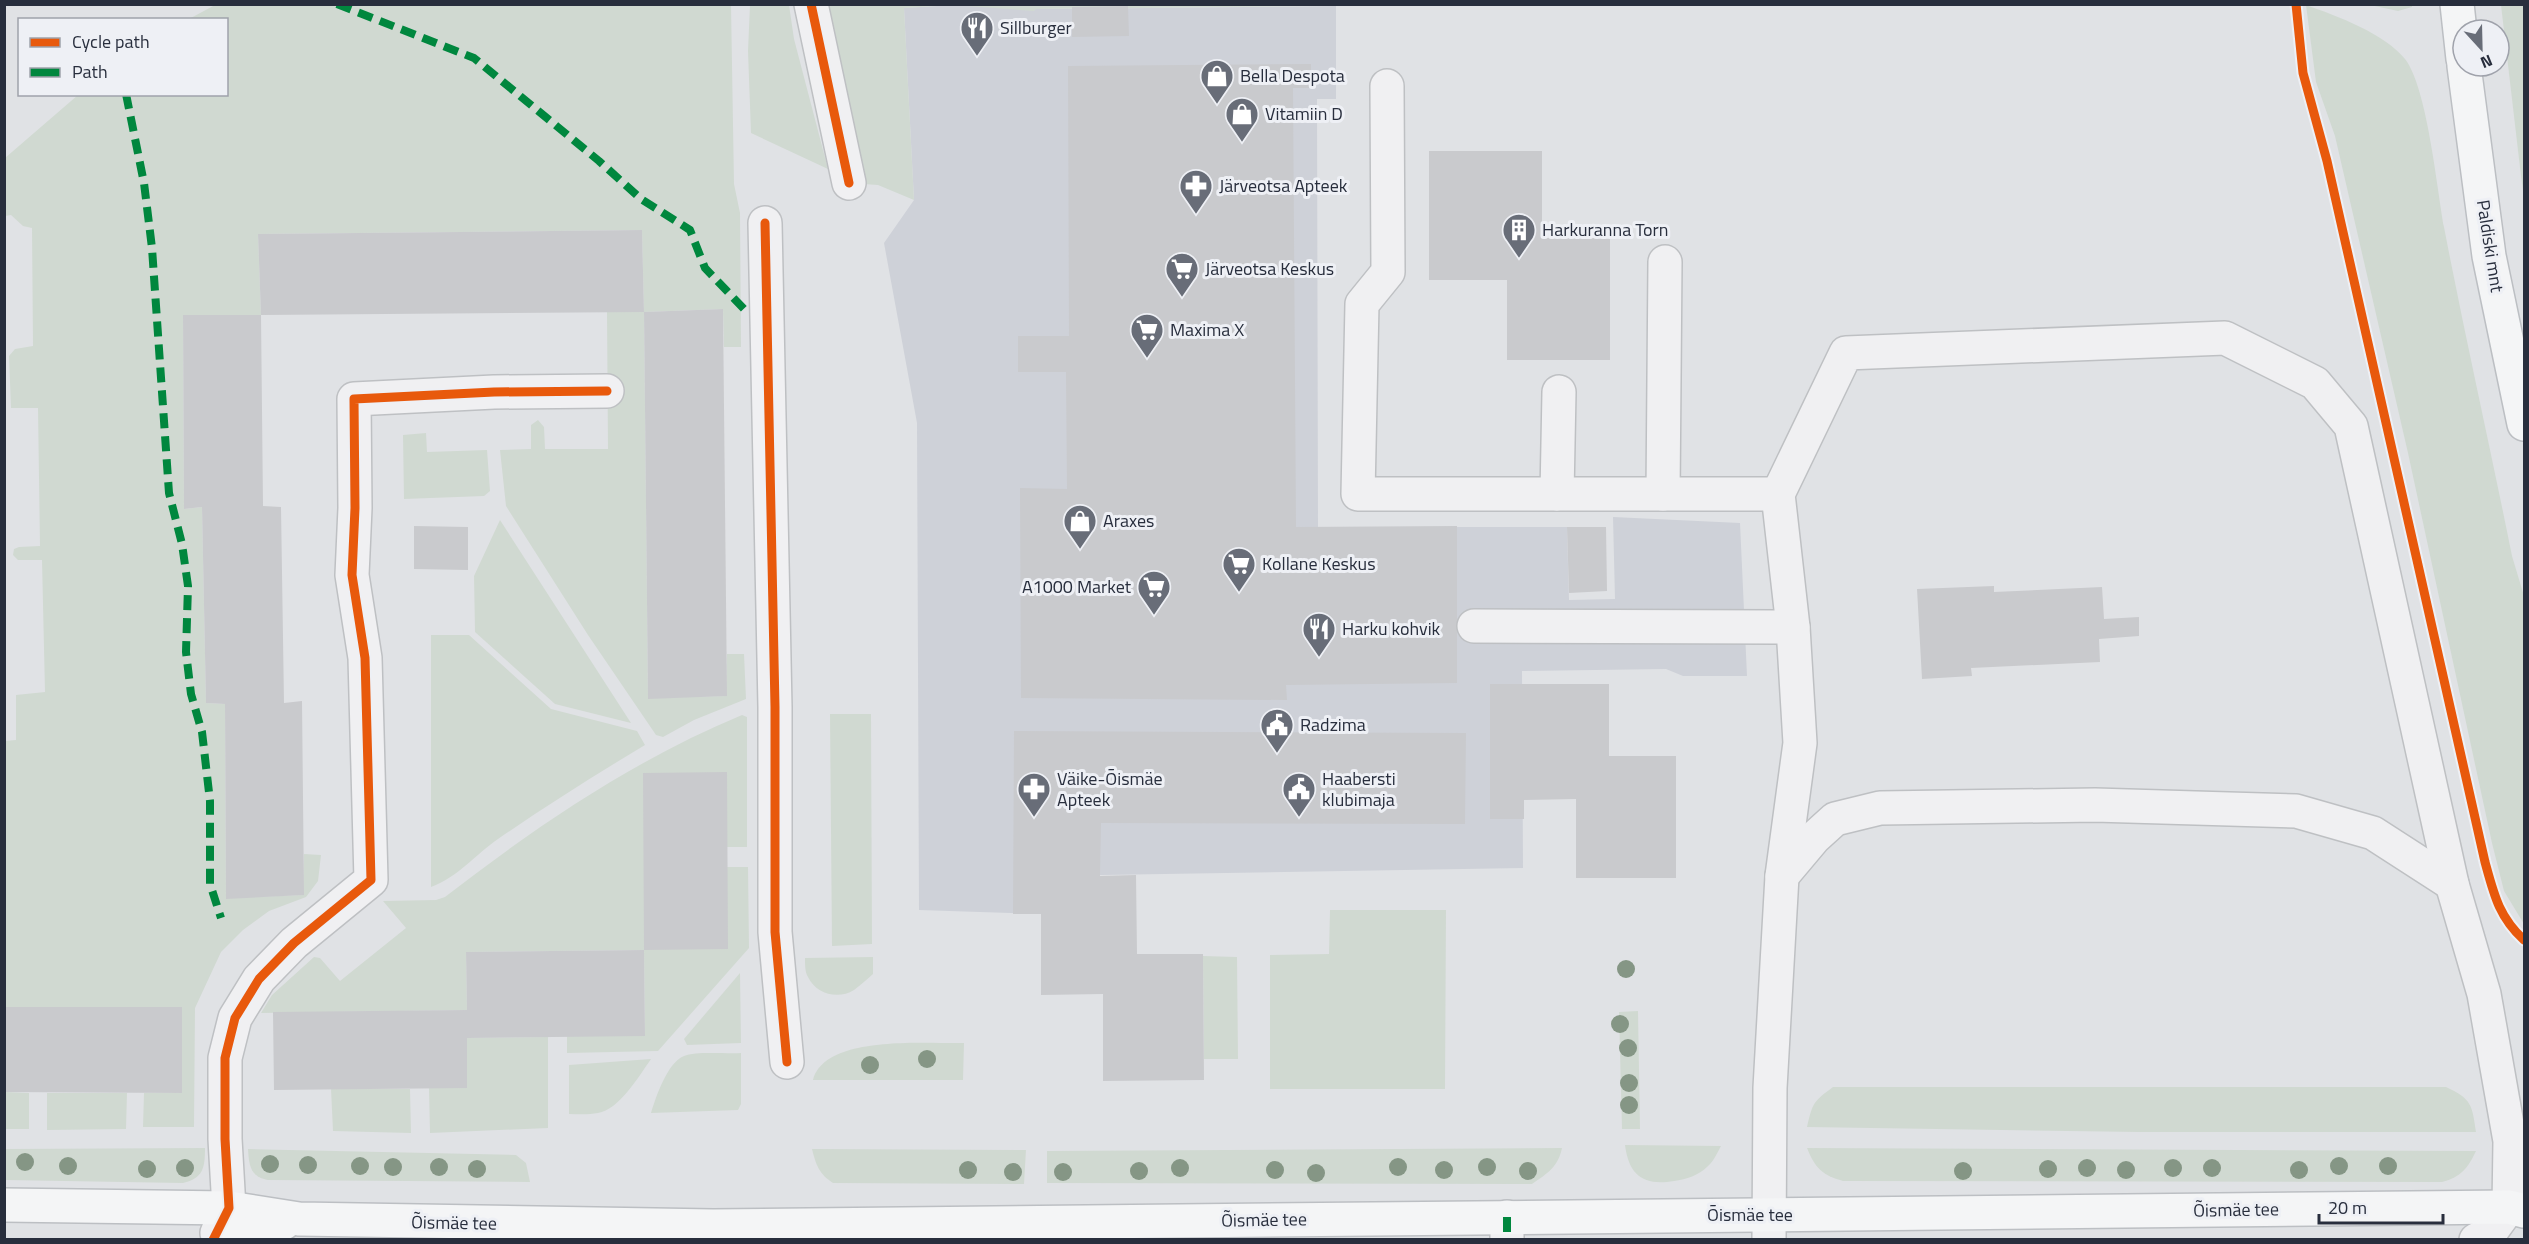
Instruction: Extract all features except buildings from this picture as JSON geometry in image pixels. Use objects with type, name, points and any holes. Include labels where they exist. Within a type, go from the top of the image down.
[{"type":"main road","name":"Paldiski mnt","points":[[2466,78],[2489,256],[2524,424]]},
{"type":"main road","points":[[4,1205],[228,1224]]},
{"type":"main road","name":"Õismäe tee","points":[[228,1224],[244,1233],[299,1219],[713,1226],[1769,1227],[2519,1207]]},
{"type":"main road","points":[[299,1219],[360,1239]]},
{"type":"street","points":[[811,4],[849,183]]},
{"type":"street","points":[[1387,86],[1388,272],[1362,304],[1358,494],[1778,494]]},
{"type":"street","points":[[765,223],[775,707],[775,932],[787,1062]]},
{"type":"street","points":[[1663,494],[1665,262]]},
{"type":"street","points":[[1769,1227],[1770,1109],[1782,876],[1800,743],[1793,627],[1778,494],[1846,353],[2225,338],[2315,383],[2351,426],[2452,884],[2484,994],[2502,1087],[2519,1207],[2490,1233],[2476,1239]]},
{"type":"street","points":[[213,1239],[228,1224],[225,1058],[235,1018],[259,979],[273,964],[294,943],[371,880],[365,658],[352,575],[355,508],[354,399],[494,392],[607,391]]},
{"type":"street","points":[[1557,494],[1559,392]]},
{"type":"street","points":[[1474,627],[1793,627]]},
{"type":"street","points":[[1782,876],[1814,838],[1835,819],[1880,808],[2095,805],[2296,811],[2373,832],[2452,884]]},
{"type":"shaded area","points":[[2412,4],[2412,7],[2398,11],[2370,5]]},
{"type":"shaded area","points":[[215,5],[731,5],[734,184],[740,213],[741,347],[724,347],[723,309],[644,312],[642,230],[258,234],[261,315],[183,315],[184,509],[202,507],[206,703],[225,704],[226,898],[303,895],[304,854],[321,855],[318,881],[306,897],[269,911],[243,930],[221,952],[195,1008],[194,1127],[143,1127],[144,1093],[182,1093],[182,1007],[5,1007],[5,741],[16,740],[16,695],[45,692],[42,560],[18,560],[13,555],[14,549],[19,547],[40,546],[38,408],[11,408],[9,356],[15,349],[33,346],[32,228],[23,226],[11,215],[5,216],[5,158],[77,96],[228,96],[228,18],[191,18]]},
{"type":"shaded area","points":[[750,5],[789,5],[794,39],[828,169],[751,133],[748,51]]},
{"type":"shaded area","points":[[811,5],[953,5],[904,8],[914,200],[878,185],[849,183]]},
{"type":"shaded area","points":[[953,5],[1047,9],[1336,6],[1336,99],[1317,99],[1318,527],[1567,527],[1569,600],[1615,599],[1613,517],[1740,523],[1747,676],[1683,676],[1666,669],[1522,671],[1523,868],[1041,876],[1041,914],[919,910],[917,423],[884,243],[914,200],[904,8]]},
{"type":"shaded area","points":[[953,5],[1418,5],[1036,9],[1034,11]]},
{"type":"shaded area","points":[[2306,5],[2373,33],[2396,50],[2405,59],[2413,73],[2425,114],[2460,309],[2512,556],[2524,596],[2524,924],[2504,891],[2492,843],[2408,453],[2335,136],[2316,82]]},
{"type":"shaded area","points":[[2501,5],[2524,5],[2524,198],[2510,78],[2511,18],[2503,18]]},
{"type":"shaded area","points":[[607,312],[644,312],[648,698],[726,696],[727,654],[744,654],[746,699],[694,720],[663,737],[656,735],[588,635],[506,506],[500,450],[531,449],[531,425],[538,420],[544,427],[545,449],[608,449]]},
{"type":"shaded area","points":[[426,433],[427,452],[487,450],[490,491],[484,496],[404,499],[403,435]]},
{"type":"shaded area","points":[[500,520],[631,723],[555,704],[475,632],[474,576]]},
{"type":"shaded area","points":[[431,635],[469,635],[551,709],[637,731],[645,745],[534,815],[490,845],[450,878],[431,887]]},
{"type":"shaded area","points":[[830,714],[871,714],[872,944],[832,946]]},
{"type":"shaded area","points":[[742,715],[747,717],[747,847],[727,847],[727,867],[748,867],[749,948],[658,1051],[567,1053],[567,1036],[645,1035],[644,950],[466,952],[467,1010],[261,1013],[272,995],[314,957],[320,958],[340,981],[406,928],[383,901],[436,900],[445,897],[551,820],[625,773],[663,752]]},
{"type":"shaded area","points":[[1330,910],[1446,910],[1445,1089],[1270,1089],[1270,955],[1329,954]]},
{"type":"shaded area","points":[[1203,956],[1237,957],[1238,1059],[1204,1059]]},
{"type":"shaded area","points":[[873,957],[873,974],[854,990],[841,995],[828,994],[816,988],[806,971],[805,958]]},
{"type":"shaded area","points":[[740,973],[741,1043],[687,1045],[684,1039]]},
{"type":"shaded area","points":[[1638,1011],[1640,1129],[1622,1129],[1619,1012]]},
{"type":"shaded area","points":[[548,1037],[548,1128],[430,1133],[429,1088],[467,1088],[467,1038]]},
{"type":"shaded area","points":[[903,1043],[964,1043],[963,1080],[813,1080],[821,1065],[836,1055],[856,1048]]},
{"type":"shaded area","points":[[741,1053],[741,1104],[738,1110],[651,1113],[667,1073],[684,1056]]},
{"type":"shaded area","points":[[651,1059],[628,1091],[606,1111],[569,1114],[569,1065]]},
{"type":"shaded area","points":[[1833,1087],[2446,1087],[2466,1099],[2472,1109],[2476,1132],[2139,1132],[1807,1127],[1815,1103]]},
{"type":"shaded area","points":[[331,1089],[410,1089],[411,1133],[333,1131]]},
{"type":"shaded area","points":[[5,1092],[29,1093],[29,1129],[5,1129]]},
{"type":"shaded area","points":[[47,1093],[127,1093],[126,1129],[47,1130]]},
{"type":"shaded area","points":[[1625,1145],[1721,1146],[1712,1162],[1700,1172],[1683,1179],[1654,1182],[1646,1180],[1634,1171]]},
{"type":"shaded area","points":[[205,1148],[203,1167],[199,1175],[183,1183],[5,1180],[5,1149]]},
{"type":"shaded area","points":[[1562,1148],[1555,1165],[1532,1184],[1047,1183],[1047,1151]]},
{"type":"shaded area","points":[[1807,1148],[2476,1151],[2463,1171],[2442,1182],[1843,1181],[1820,1170]]},
{"type":"shaded area","points":[[248,1149],[516,1155],[526,1163],[530,1182],[268,1180],[254,1173]]},
{"type":"shaded area","points":[[812,1149],[1026,1150],[1024,1184],[833,1183],[819,1169]]},
{"type":"marked path","points":[[337,4],[474,58],[599,161],[641,199],[690,230],[705,268],[745,310]]},
{"type":"marked path","points":[[126,96],[144,183],[152,248],[169,493],[182,544],[188,586],[186,652],[191,694],[202,732],[210,801],[210,884],[221,918]]},
{"type":"marked path","points":[[1507,1217],[1507,1240]]},
{"type":"cycle path","points":[[811,4],[849,183]]},
{"type":"cycle path","points":[[2296,4],[2303,73],[2327,161],[2485,862],[2503,914],[2524,940]]},
{"type":"cycle path","points":[[765,223],[775,707],[775,932],[787,1062]]},
{"type":"cycle path","points":[[213,1240],[229,1208],[225,1139],[225,1058],[235,1018],[259,979],[294,943],[371,880],[365,658],[352,575],[355,508],[354,399],[494,392],[607,391]]},
{"type":"place","name":"Sillburger","points":[[977,57]]},
{"type":"place","name":"Bella Despota","points":[[1217,105]]},
{"type":"place","name":"Vitamiin D","points":[[1242,143]]},
{"type":"place","name":"Järveotsa Apteek","points":[[1196,215]]},
{"type":"place","name":"Harkuranna Torn","points":[[1519,259]]},
{"type":"place","name":"Järveotsa Keskus","points":[[1182,298]]},
{"type":"place","name":"Maxima X","points":[[1147,359]]},
{"type":"place","name":"Araxes","points":[[1080,550]]},
{"type":"place","name":"Kollane Keskus","points":[[1239,593]]},
{"type":"place","name":"A1000 Market","points":[[1154,616]]},
{"type":"place","name":"Harku kohvik","points":[[1319,658]]},
{"type":"place","name":"Radzima","points":[[1277,754]]},
{"type":"place","name":"Väike-Õismäe Apteek","points":[[1034,818]]},
{"type":"place","name":"Haabersti klubimaja","points":[[1299,818]]}]
